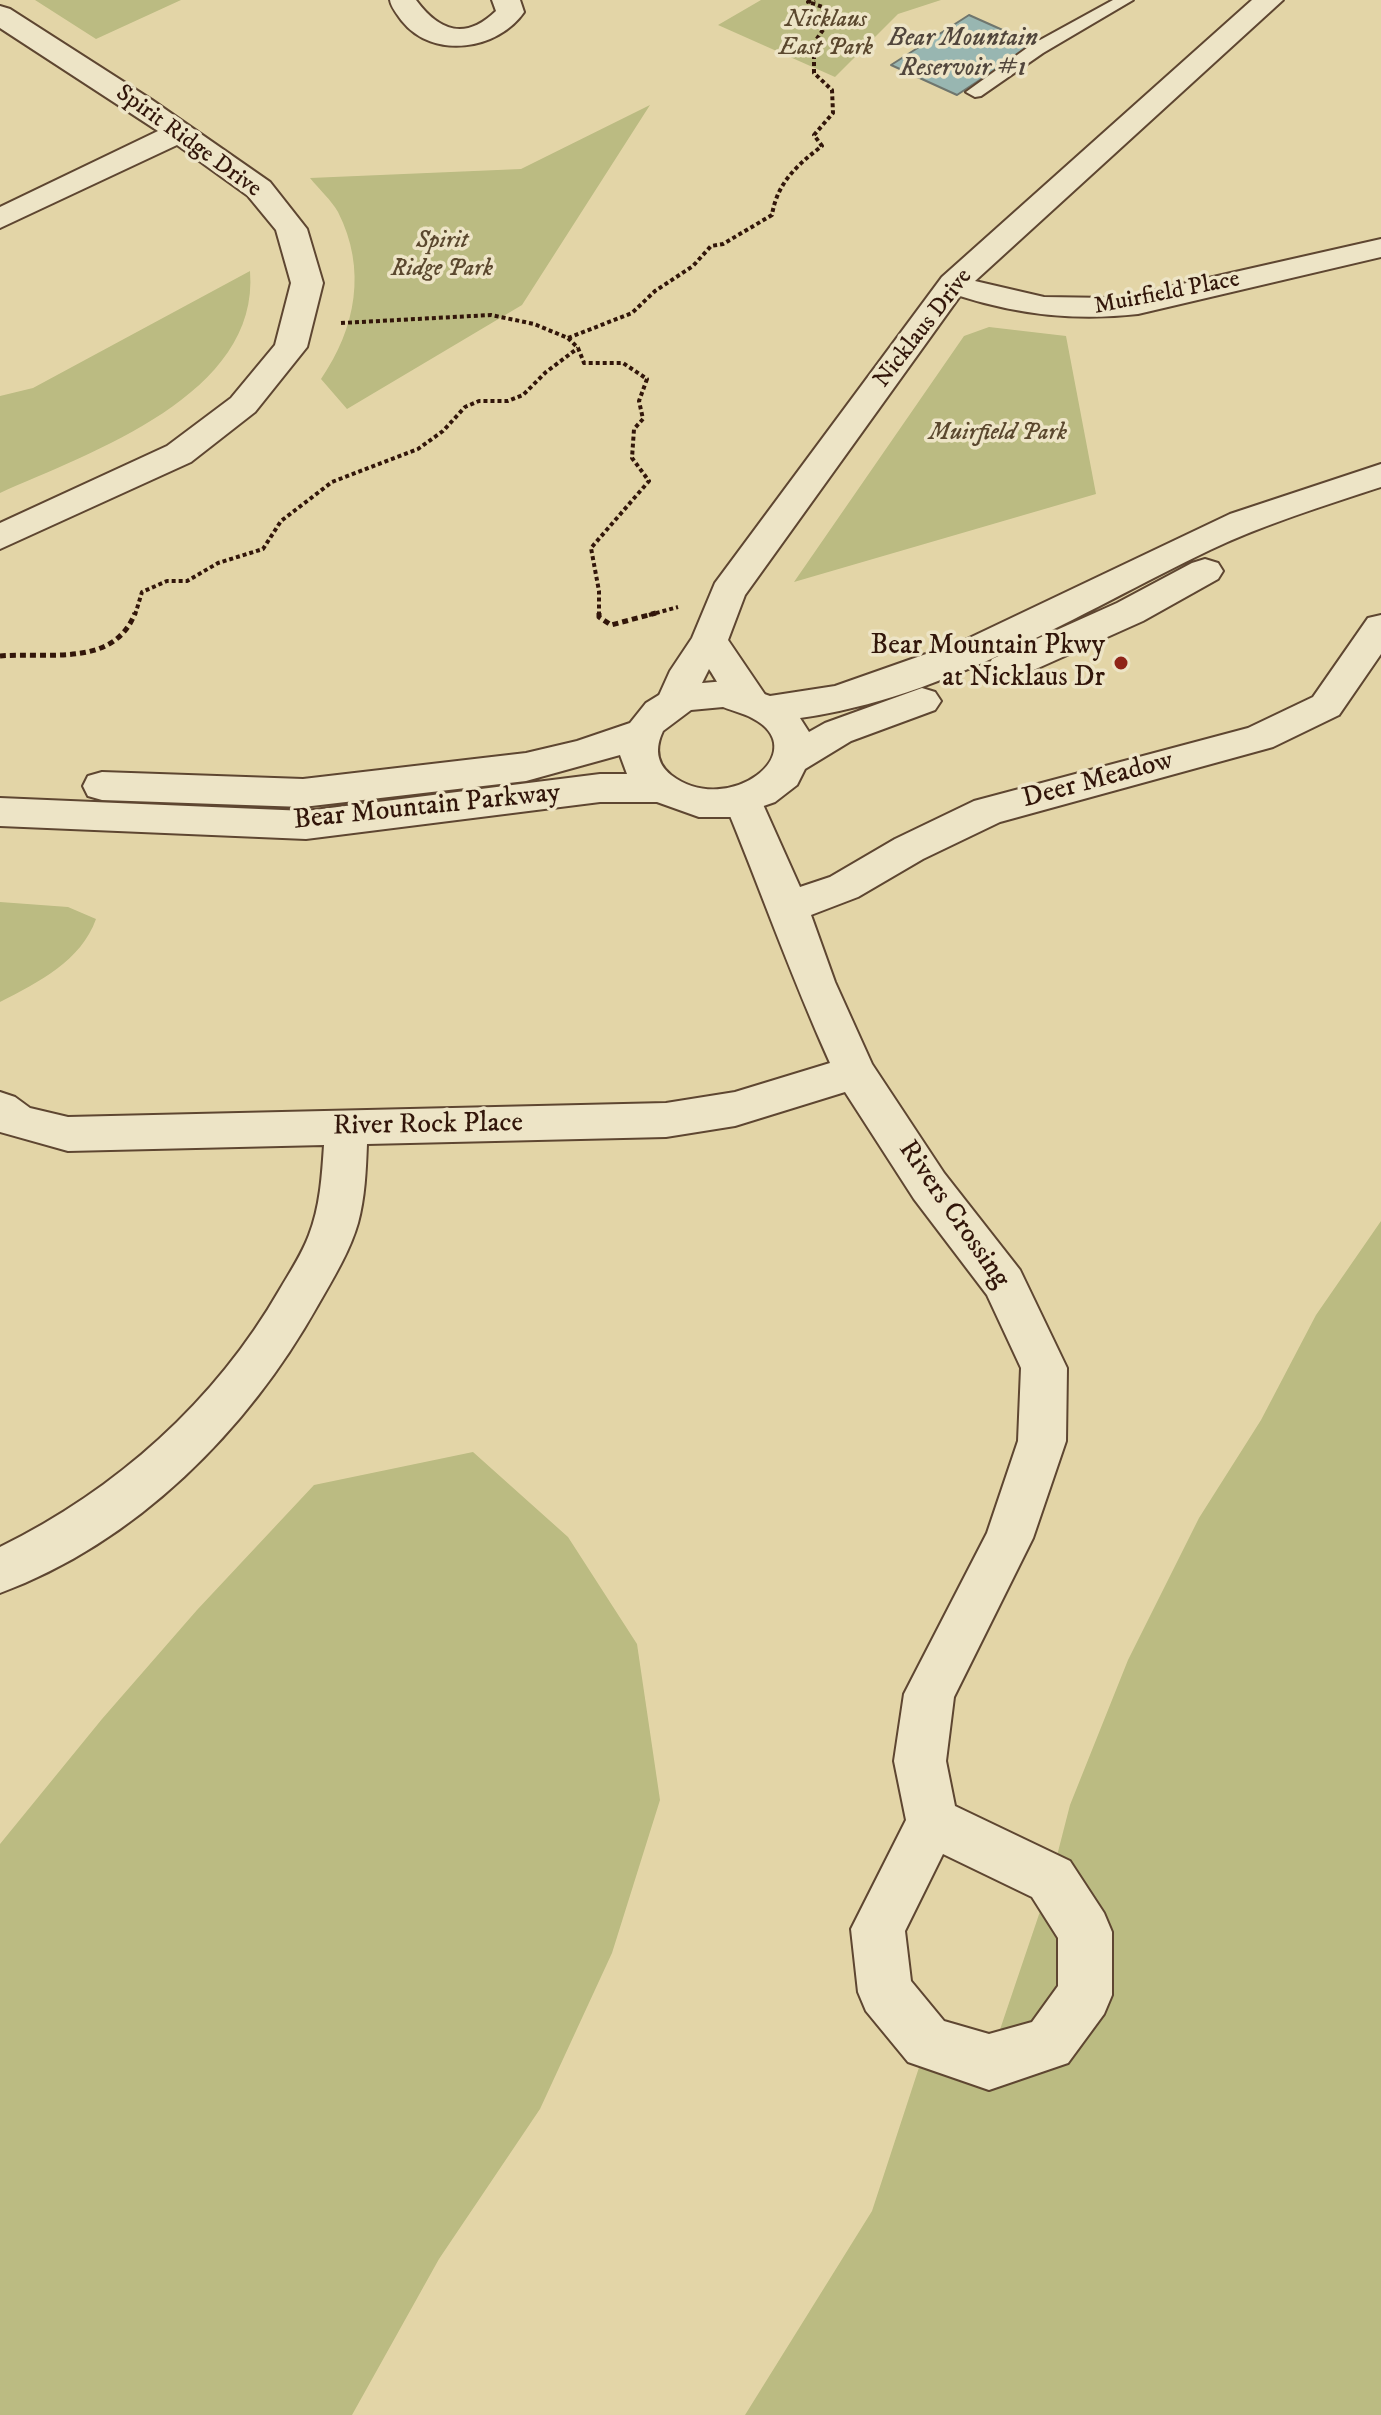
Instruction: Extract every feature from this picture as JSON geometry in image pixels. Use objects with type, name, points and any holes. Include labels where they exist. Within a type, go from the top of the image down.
[{"type":"street","points":[[400,1],[418,22],[434,34],[458,37],[483,33],[501,25],[510,12],[506,0]]},
{"type":"street","name":"Nicklaus Drive","points":[[675,702],[728,592],[953,284],[1269,0]]},
{"type":"street","name":"Spirit Ridge Drive","points":[[0,15],[142,106],[259,189],[291,229],[307,283],[291,347],[243,405],[179,454],[0,537]]},
{"type":"street","points":[[0,219],[178,133]]},
{"type":"street","name":"Muirfield Place","points":[[953,284],[1022,305],[1058,310],[1101,310],[1381,248]]},
{"type":"street","points":[[713,628],[760,704],[785,723],[793,740],[793,759],[783,778],[763,793],[743,801],[710,804],[684,799],[661,788],[645,772],[638,753],[641,733],[654,715],[675,702],[701,695],[726,694],[760,704],[835,699],[907,676],[1087,600],[1232,527],[1381,475]]},
{"type":"street","points":[[793,759],[838,732],[943,694],[1069,641],[1247,552],[1381,505]]},
{"type":"street","name":"Deer Meadow","points":[[788,907],[844,887],[909,849],[988,811],[1260,738],[1313,713],[1326,706],[1381,627]]},
{"type":"street","name":"Bear Mountain Parkway","points":[[0,783],[303,793],[526,767],[584,753],[641,733]]},
{"type":"street","name":"Bear Mountain Parkway","points":[[0,812],[306,825],[600,788],[661,788]]},
{"type":"street","name":"Rivers Crossing","points":[[743,801],[788,907],[814,982],[855,1072],[929,1186],[1004,1283],[1044,1368],[1042,1441],[1009,1538],[929,1694],[920,1761],[932,1822]]},
{"type":"street","name":"River Rock Place","points":[[0,1109],[18,1122],[68,1134],[666,1120],[735,1109],[855,1072]]},
{"type":"street","points":[[0,1571],[44,1551],[127,1495],[189,1442],[254,1370],[298,1301],[331,1235],[343,1183],[347,1128]]},
{"type":"street","points":[[932,1822],[1051,1879],[1085,1932],[1085,1995],[1049,2044],[989,2062],[927,2043],[885,1992],[878,1929],[932,1822]]},
{"type":"lane","points":[[975,92],[1037,49],[1125,0]]},
{"type":"path","points":[[568,338],[632,313],[655,291],[693,266],[711,246],[723,244],[772,215],[773,199],[791,170],[822,146],[814,135],[833,113],[832,90],[814,73],[814,43],[825,27],[819,18],[826,8],[808,2],[815,0]]},
{"type":"path","points":[[296,327],[491,315],[534,324],[568,338],[578,348],[584,363],[623,363],[647,379],[639,401],[643,419],[634,429],[632,458],[649,481],[591,548],[593,571],[602,600],[599,617],[611,625],[672,606],[713,628]]},
{"type":"path","points":[[0,656],[21,653],[44,657],[57,652],[101,650],[115,644],[128,629],[142,592],[167,581],[187,581],[218,563],[263,549],[281,521],[332,482],[418,449],[443,431],[465,407],[479,401],[508,401],[523,395],[578,348]]},
{"type":"green space","points":[[35,0],[181,0],[96,39]]},
{"type":"green space","name":"Nicklaus East Park","points":[[761,0],[941,0],[898,14],[835,77],[718,25]]},
{"type":"green space","name":"Spirit Ridge Park","points":[[650,105],[522,305],[347,409],[321,379],[333,360],[349,319],[354,298],[352,255],[338,212],[310,178],[521,169]]},
{"type":"green space","points":[[250,271],[246,314],[228,352],[199,385],[163,413],[122,437],[0,493],[0,396],[33,388]]},
{"type":"green space","name":"Muirfield Park","points":[[989,327],[1066,336],[1096,494],[794,582],[964,336]]},
{"type":"green space","points":[[0,902],[68,907],[96,919],[80,947],[57,969],[0,1002]]},
{"type":"green space","points":[[1381,1221],[1381,2415],[745,2415],[872,2211],[927,2043],[989,2062],[1051,1879],[1070,1805],[1128,1660],[1199,1518],[1261,1420],[1316,1315]]},
{"type":"green space","points":[[473,1452],[568,1537],[637,1644],[660,1800],[612,1953],[540,2109],[439,2259],[352,2415],[0,2415],[0,1844],[102,1719],[197,1610],[314,1485]]},
{"type":"water","name":"Bear Mountain Reservoir #1","points":[[969,15],[1034,44],[957,95],[891,65]]},
{"type":"place","name":"Bear Mountain Pkwy at Nicklaus Dr","points":[[1121,663]]}]
